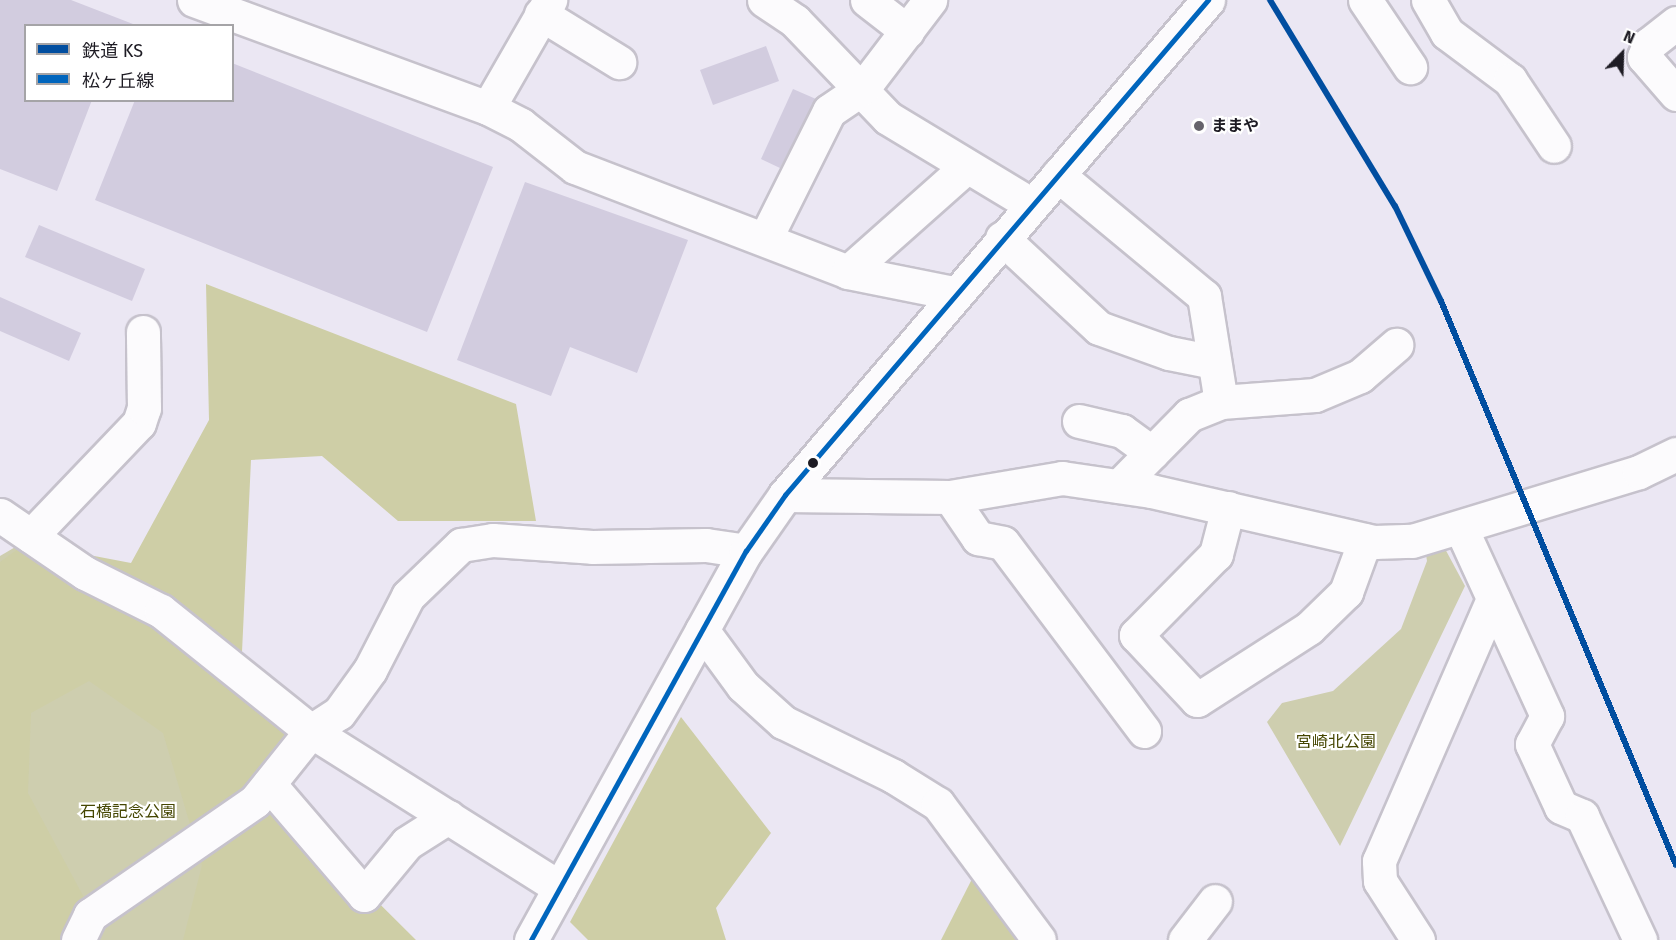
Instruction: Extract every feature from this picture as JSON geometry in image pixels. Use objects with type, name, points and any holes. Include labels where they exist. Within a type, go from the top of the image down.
[{"type":"street","points":[[764,0],[795,21],[863,88],[888,118],[965,168],[1032,205]]},
{"type":"street","points":[[867,0],[907,31]]},
{"type":"street","points":[[765,239],[830,111],[863,88],[930,0]]},
{"type":"street","points":[[531,940],[746,552],[785,495],[953,292],[1032,205],[1208,0]]},
{"type":"street","points":[[1365,0],[1410,67]]},
{"type":"street","points":[[1428,0],[1447,33],[1510,80],[1554,146]]},
{"type":"street","points":[[199,1],[488,108],[521,125],[575,167],[848,272],[953,292]]},
{"type":"street","points":[[488,108],[545,7],[619,62]]},
{"type":"street","points":[[1676,23],[1649,44],[1644,57],[1676,94]]},
{"type":"street","points":[[848,272],[965,168]]},
{"type":"street","points":[[1058,175],[1204,296],[1221,402]]},
{"type":"street","points":[[1002,238],[1099,328],[1169,353],[1214,362]]},
{"type":"street","points":[[143,332],[144,408],[139,423],[11,527],[85,573],[161,611],[311,731],[560,888]]},
{"type":"street","points":[[1119,486],[1189,415],[1221,402],[1315,395],[1360,376],[1396,345]]},
{"type":"street","points":[[1079,421],[1122,431],[1152,453]]},
{"type":"street","points":[[785,495],[950,497],[1062,478],[1119,486],[1228,508],[1365,540],[1412,541],[1461,528],[1639,472],[1676,454]]},
{"type":"street","points":[[950,497],[978,538],[1003,543],[1144,731]]},
{"type":"street","points":[[1228,508],[1216,554],[1136,635],[1197,700],[1309,628],[1346,592],[1365,540]]},
{"type":"street","points":[[1461,528],[1546,716],[1532,744],[1561,807],[1582,816],[1640,940]]},
{"type":"street","points":[[78,940],[90,915],[255,801],[311,731],[339,713],[370,670],[408,596],[460,545],[494,540],[592,547],[706,545],[746,552]]},
{"type":"street","points":[[1418,940],[1380,881],[1379,861],[1494,599]]},
{"type":"street","points":[[702,630],[743,686],[783,722],[893,776],[938,804],[1039,940]]},
{"type":"street","points":[[269,784],[364,896],[408,843],[448,817]]},
{"type":"street","points":[[1185,940],[1215,901]]},
{"type":"green space","points":[[206,284],[516,404],[536,521],[398,521],[322,456],[251,460],[242,652],[288,738],[269,794],[416,940],[183,940],[202,865],[163,733],[89,681],[31,713],[28,793],[88,905],[69,940],[0,940],[0,562],[26,543],[131,563],[209,420]]},
{"type":"green space","name":"宮崎北公園","points":[[1443,545],[1465,586],[1340,846],[1267,722],[1282,703],[1333,691],[1401,629],[1427,561],[1425,548]]},
{"type":"green space","name":"石橋記念公園","points":[[17,546],[57,573],[392,940],[0,940],[0,556]]},
{"type":"green space","points":[[681,717],[771,833],[716,908],[726,940],[588,940],[570,922]]},
{"type":"green space","points":[[974,875],[1029,940],[941,940]]},
{"type":"building","points":[[0,0],[71,0],[133,24],[24,24],[24,102],[91,102],[57,191],[0,169]]},
{"type":"building","points":[[766,46],[779,81],[713,105],[700,70]]},
{"type":"building","points":[[234,64],[493,167],[427,332],[95,200],[134,102],[234,102]]},
{"type":"building","points":[[793,89],[816,99],[780,168],[761,159]]},
{"type":"building","points":[[525,182],[688,240],[637,373],[570,347],[551,396],[457,360]]},
{"type":"building","points":[[39,225],[145,269],[132,301],[25,257]]},
{"type":"building","points":[[0,297],[81,333],[69,361],[0,331]]},
{"type":"rail line","name":"KS","points":[[1270,0],[1395,206],[1441,301],[1676,865]]},
{"type":"transit line","name":"松ヶ丘線","points":[[531,940],[746,551],[785,495],[1208,0]]},
{"type":"place","name":"ままや","points":[[1199,126]]}]
